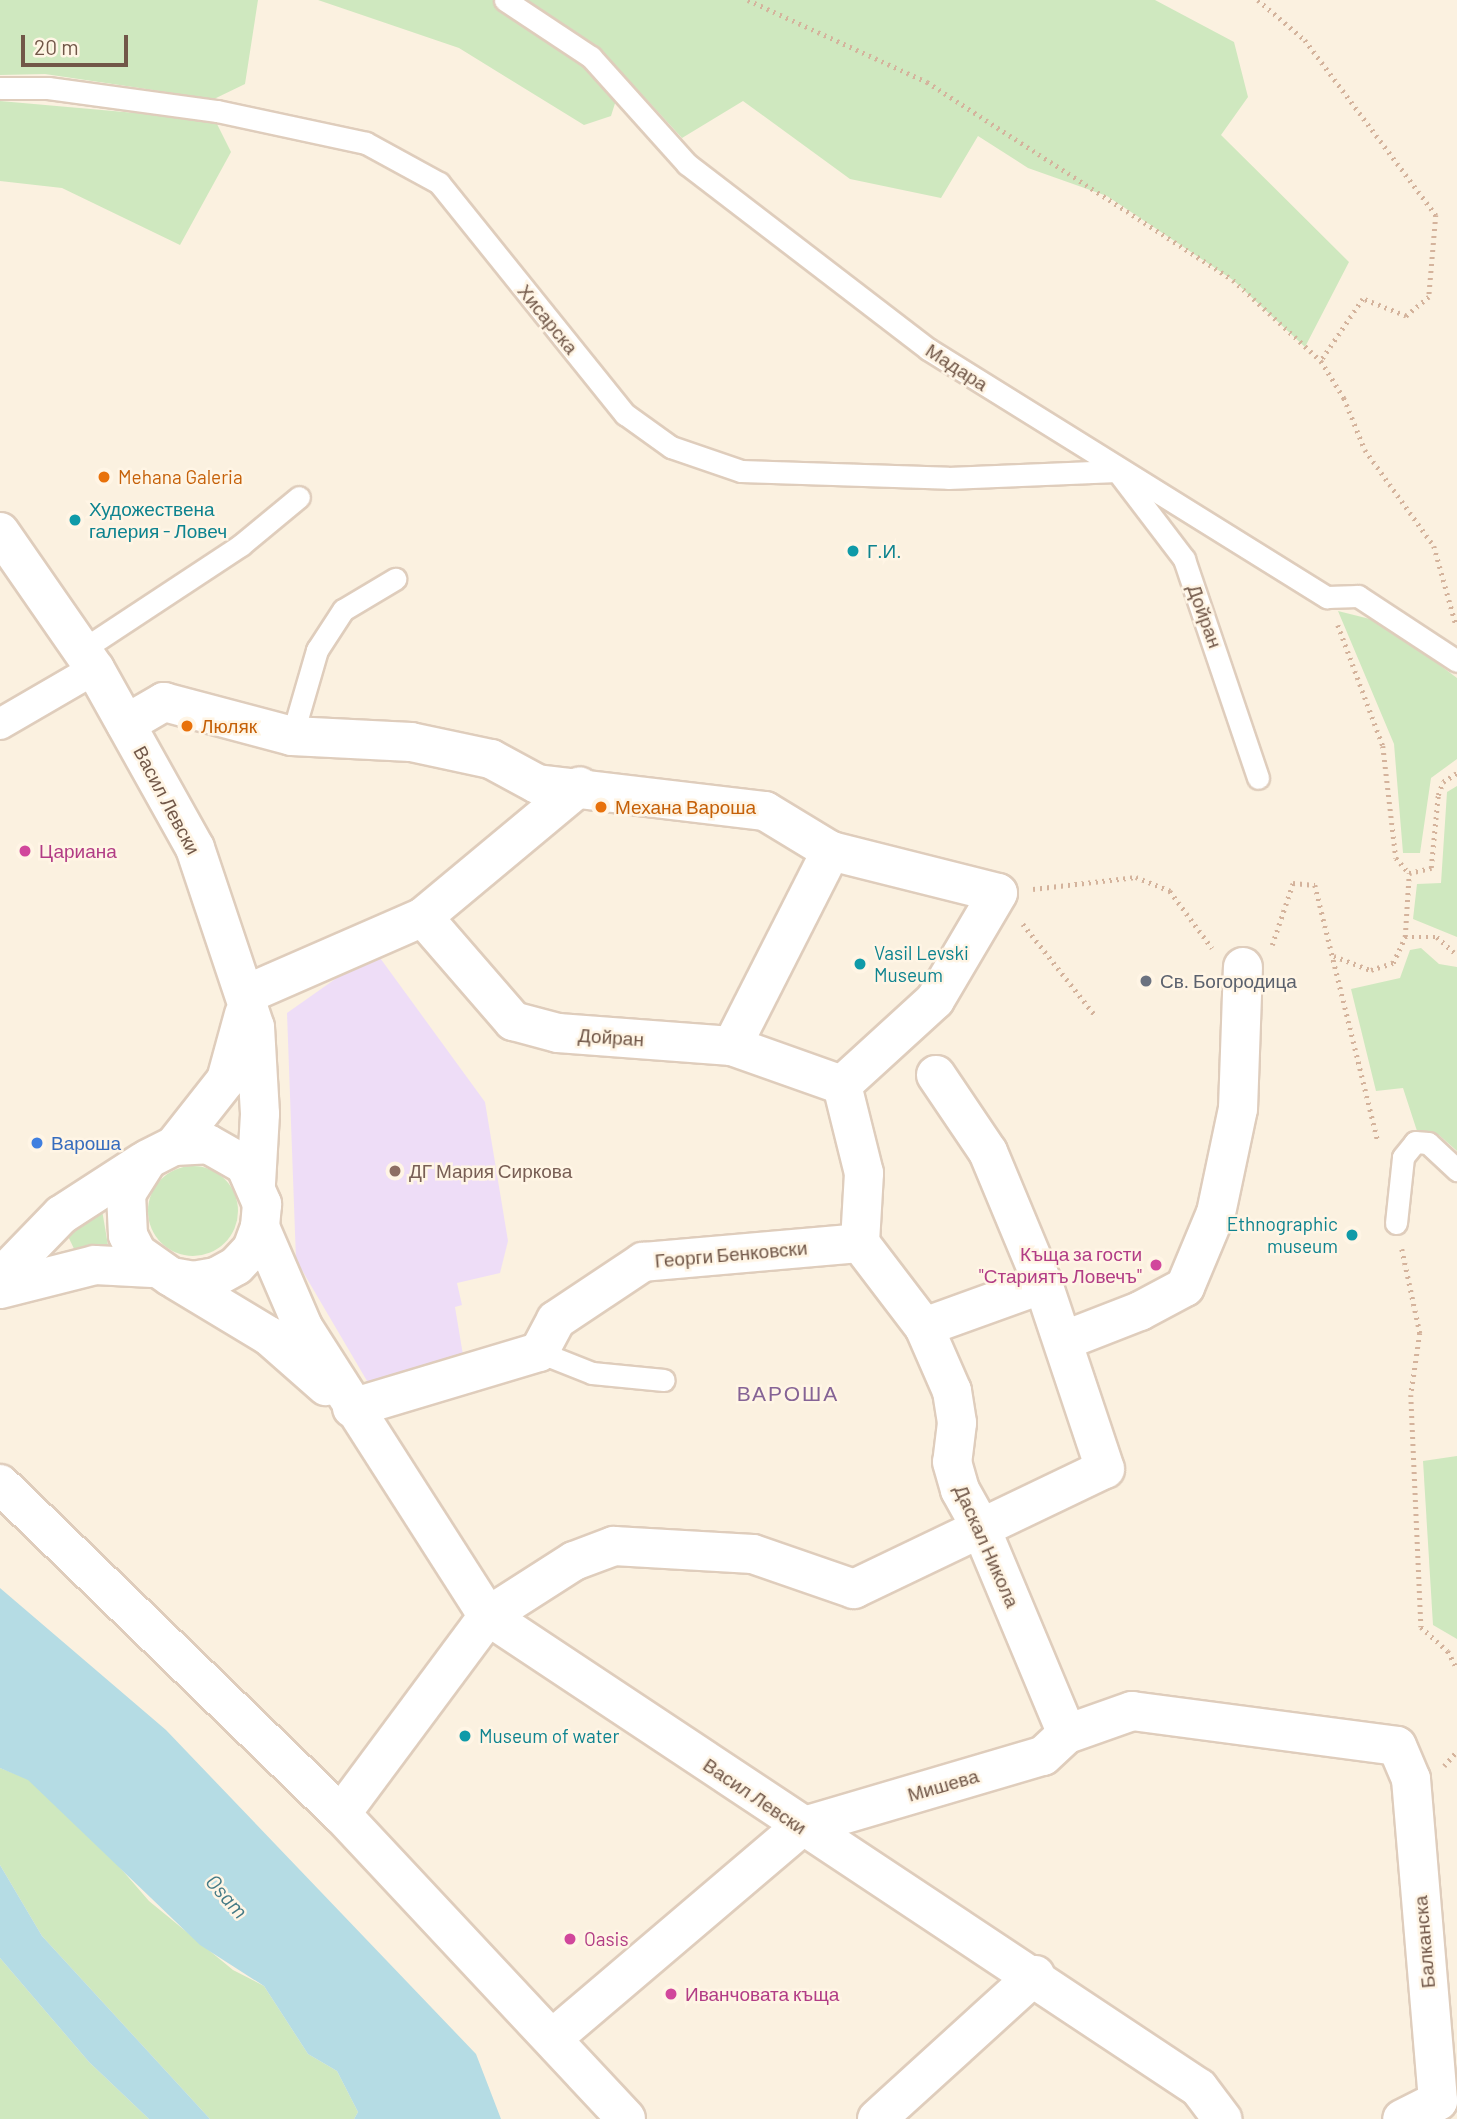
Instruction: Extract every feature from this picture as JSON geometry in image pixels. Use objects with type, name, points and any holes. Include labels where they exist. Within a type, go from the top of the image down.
[{"type":"street","name":"Васил Левски","points":[[0,532],[89,659],[195,848],[247,994],[259,1058],[256,1184]]},
{"type":"street","points":[[0,724],[89,659]]},
{"type":"street","points":[[126,724],[164,702],[292,736],[411,742],[491,759],[537,784],[580,786],[765,811],[831,851],[998,893],[934,1000],[842,1085],[864,1173],[860,1243]]},
{"type":"street","points":[[352,1408],[268,1336],[161,1273],[128,1235],[124,1215],[131,1185],[226,1080],[241,1037],[247,994],[423,917],[580,786]]},
{"type":"street","points":[[732,1046],[831,851]]},
{"type":"street","name":"Дойран","points":[[423,917],[513,1021],[558,1033],[732,1046],[842,1085]]},
{"type":"street","points":[[1063,1341],[1140,1311],[1185,1287],[1216,1213],[1238,1109],[1243,967]]},
{"type":"street","points":[[341,1814],[488,1616],[574,1560],[614,1546],[753,1554],[854,1589],[980,1526],[1105,1469],[1043,1284],[988,1152],[936,1075]]},
{"type":"street","points":[[0,1278],[61,1215],[161,1152],[208,1144],[228,1152],[256,1184],[261,1204],[260,1227],[252,1249],[236,1266],[216,1277],[194,1281],[161,1273],[94,1265],[0,1289]]},
{"type":"street","points":[[260,1227],[303,1327],[352,1408]]},
{"type":"street","name":"Даскал Никола","points":[[860,1243],[925,1327],[952,1391],[957,1423],[952,1462],[957,1481],[980,1526],[1067,1734]]},
{"type":"street","name":"Георги Бенковски","points":[[539,1352],[556,1320],[643,1262],[860,1243]]},
{"type":"street","points":[[925,1327],[1043,1284]]},
{"type":"street","points":[[352,1408],[539,1352]]},
{"type":"street","name":"Васил Левски","points":[[352,1408],[488,1616],[801,1827],[1035,1975],[1199,2088],[1222,2119]]},
{"type":"street","points":[[0,1484],[341,1814],[626,2119]]},
{"type":"street","name":"Мишева","points":[[553,2038],[801,1827],[1043,1755],[1067,1734],[1132,1711],[1397,1746]]},
{"type":"street","name":"Балканска","points":[[1397,1746],[1411,1779],[1438,2101],[1402,2119]]},
{"type":"street","points":[[877,2119],[1035,1975]]},
{"type":"lane","name":"Мадара","points":[[505,0],[591,57],[698,173],[928,349],[1117,471],[1327,597],[1358,596],[1457,661]]},
{"type":"lane","name":"Хисарска","points":[[0,88],[48,88],[217,111],[366,143],[439,183],[625,414],[671,447],[741,471],[948,478],[1117,471]]},
{"type":"lane","name":"Дойран","points":[[1117,471],[1184,559],[1258,778]]},
{"type":"lane","points":[[89,659],[241,545],[299,497]]},
{"type":"lane","points":[[292,736],[317,650],[343,610],[395,579]]},
{"type":"lane","points":[[1396,1223],[1403,1157],[1415,1142],[1428,1143],[1457,1170]]},
{"type":"lane","points":[[539,1352],[592,1373],[664,1380]]},
{"type":"path","points":[[748,0],[928,82],[1234,280],[1321,361],[1344,398],[1365,450],[1434,546],[1457,629]]},
{"type":"path","points":[[1258,0],[1305,40],[1436,215],[1429,297],[1406,316],[1363,299],[1321,361]]},
{"type":"path","points":[[1327,597],[1383,746],[1396,858],[1409,873],[1405,937],[1393,963],[1371,970],[1334,956]]},
{"type":"path","points":[[1409,873],[1430,868],[1438,795],[1443,782],[1457,773]]},
{"type":"path","points":[[998,893],[1136,877],[1170,891],[1224,965],[1263,969],[1293,883],[1315,885],[1381,1156]]},
{"type":"path","points":[[998,893],[1094,1014]]},
{"type":"path","points":[[1405,937],[1437,937],[1457,955]]},
{"type":"path","points":[[1396,1223],[1420,1333],[1411,1395],[1421,1627],[1448,1651],[1457,1669]]},
{"type":"shaded area","name":"ДГ Мария Сиркова","points":[[375,951],[485,1102],[508,1241],[500,1273],[457,1283],[462,1305],[455,1307],[463,1355],[370,1386],[296,1260],[287,1013]]},
{"type":"green space","points":[[0,0],[258,0],[245,84],[214,99],[45,74],[0,75]]},
{"type":"green space","points":[[318,0],[1155,0],[1234,42],[1248,97],[1221,135],[1349,262],[1305,347],[1233,280],[1107,196],[1028,168],[978,136],[941,198],[850,179],[743,101],[682,138],[624,75],[611,116],[584,125],[459,48]]},
{"type":"green space","points":[[0,101],[215,120],[231,152],[180,245],[62,188],[0,181]]},
{"type":"green space","points":[[1338,611],[1382,622],[1457,678],[1457,759],[1431,778],[1420,853],[1403,853],[1394,744]]},
{"type":"green space","points":[[1457,786],[1457,937],[1413,919],[1417,884],[1441,883],[1447,792]]},
{"type":"green space","points":[[1421,948],[1439,964],[1457,967],[1457,1151],[1439,1135],[1417,1131],[1403,1088],[1376,1091],[1351,989],[1400,978],[1410,950]]},
{"type":"green space","points":[[193,1166],[210,1169],[225,1179],[235,1194],[238,1211],[235,1228],[225,1243],[210,1253],[193,1256],[176,1253],[161,1243],[151,1228],[148,1211],[151,1194],[161,1179],[176,1169]]},
{"type":"green space","points":[[102,1210],[109,1251],[77,1255],[65,1230]]},
{"type":"green space","points":[[1457,1456],[1457,1639],[1433,1625],[1423,1461]]},
{"type":"green space","points":[[0,1768],[28,1779],[109,1855],[149,1901],[233,1970],[264,1986],[308,2054],[337,2071],[358,2112],[354,2119],[210,2119],[42,1936],[0,1865]]},
{"type":"green space","points":[[0,1958],[89,2062],[149,2119],[0,2119]]},
{"type":"water","name":"Osam","points":[[0,1588],[166,1730],[476,2054],[501,2119],[354,2119],[358,2112],[337,2071],[308,2054],[264,1986],[200,1945],[28,1780],[0,1768]]},
{"type":"water","points":[[0,1865],[42,1936],[210,2119],[149,2119],[89,2062],[0,1958]]},
{"type":"place","name":"Mehana Galeria","points":[[104,477]]},
{"type":"place","name":"Художествена галерия - Ловеч","points":[[75,520]]},
{"type":"place","name":"Г.И.","points":[[853,551]]},
{"type":"place","name":"Люляк","points":[[187,726]]},
{"type":"place","name":"Механа Вароша","points":[[601,807]]},
{"type":"place","name":"Цариана","points":[[25,851]]},
{"type":"place","name":"Vasil Levski Museum","points":[[860,964]]},
{"type":"place","name":"Св. Богородица","points":[[1146,981]]},
{"type":"place","name":"Вароша","points":[[37,1143]]},
{"type":"place","name":"ДГ Мария Сиркова","points":[[395,1171]]},
{"type":"place","name":"Ethnographic museum","points":[[1352,1235]]},
{"type":"place","name":"Къща за гости \"Стариятъ Ловечъ\"","points":[[1156,1265]]},
{"type":"place","name":"Museum of water","points":[[465,1736]]},
{"type":"place","name":"Oasis","points":[[570,1939]]},
{"type":"place","name":"Иванчовата къща","points":[[671,1994]]},
{"type":"district","name":"ВАРОША","points":[[788,1393]]}]
